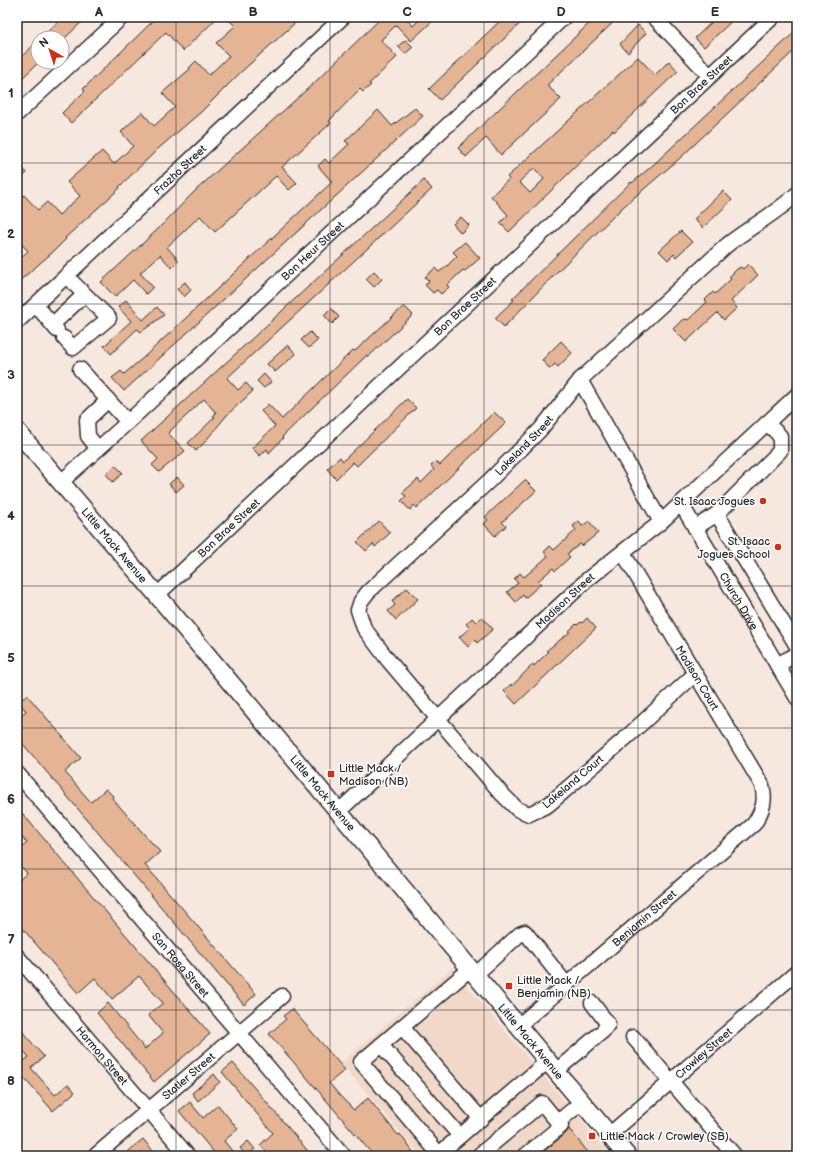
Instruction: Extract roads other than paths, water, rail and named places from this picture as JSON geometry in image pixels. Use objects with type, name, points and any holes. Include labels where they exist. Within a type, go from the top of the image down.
[{"type":"main road","name":"Little Mack Avenue","points":[[17,431],[157,595],[627,1156]]},
{"type":"street","points":[[17,114],[122,17]]},
{"type":"street","name":"Frazho Street","points":[[17,322],[343,17]]},
{"type":"street","name":"Bon Heur Street","points":[[60,483],[128,422],[564,17]]},
{"type":"street","points":[[654,17],[710,76]]},
{"type":"street","name":"Bon Brae Street","points":[[157,595],[773,17]]},
{"type":"street","name":"Lakeland Street","points":[[438,720],[364,628],[358,610],[361,601],[368,592],[490,480],[540,430],[580,380],[727,245],[744,232],[779,211],[797,194]]},
{"type":"street","points":[[36,305],[73,348],[109,318],[66,276]]},
{"type":"street","points":[[58,330],[84,295]]},
{"type":"street","points":[[80,369],[128,422]]},
{"type":"street","points":[[580,380],[660,522]]},
{"type":"street","name":"Madison Street","points":[[338,812],[588,579],[623,553],[660,522],[797,395]]},
{"type":"street","points":[[98,449],[88,436],[87,420],[108,400]]},
{"type":"street","points":[[695,528],[717,514],[780,451],[780,436],[767,423]]},
{"type":"street","name":"Church Drive","points":[[680,504],[796,695]]},
{"type":"street","points":[[717,514],[797,646]]},
{"type":"street","name":"Madison Court","points":[[623,553],[694,674],[762,785],[764,806]]},
{"type":"street","points":[[777,665],[797,654]]},
{"type":"street","name":"Lakeland Court","points":[[438,720],[517,809],[529,814],[548,805],[628,736],[694,674]]},
{"type":"street","name":"San Rosa Street","points":[[17,773],[344,1156]]},
{"type":"street","name":"Benjamin Street","points":[[518,1026],[754,824],[764,806]]},
{"type":"street","points":[[566,984],[525,932],[520,934],[402,1027],[361,1062],[439,1154],[481,1119],[552,1066],[603,1031],[608,1024],[592,1003]]},
{"type":"street","name":"Harmon Street","points":[[17,956],[188,1156]]},
{"type":"street","name":"Crowley Street","points":[[609,1135],[797,972]]},
{"type":"street","name":"Statler Street","points":[[95,1156],[148,1109],[282,996]]},
{"type":"street","points":[[402,1027],[481,1119]]},
{"type":"street","points":[[633,1037],[735,1156]]},
{"type":"street","points":[[381,1045],[460,1136]]},
{"type":"street","points":[[558,1122],[582,1102]]},
{"type":"street","points":[[478,1156],[542,1103],[561,1126],[525,1156]]},
{"type":"place","name":"St. Isaac Jogues","points":[[763,501]]},
{"type":"place","name":"St. Isaac Jogues School","points":[[778,547]]},
{"type":"place","name":"Little Mack / Madison (NB)","points":[[331,774]]},
{"type":"place","name":"Little Mack / Benjamin (NB)","points":[[509,986]]},
{"type":"place","name":"Little Mack / Crowley (SB)","points":[[592,1136]]}]
